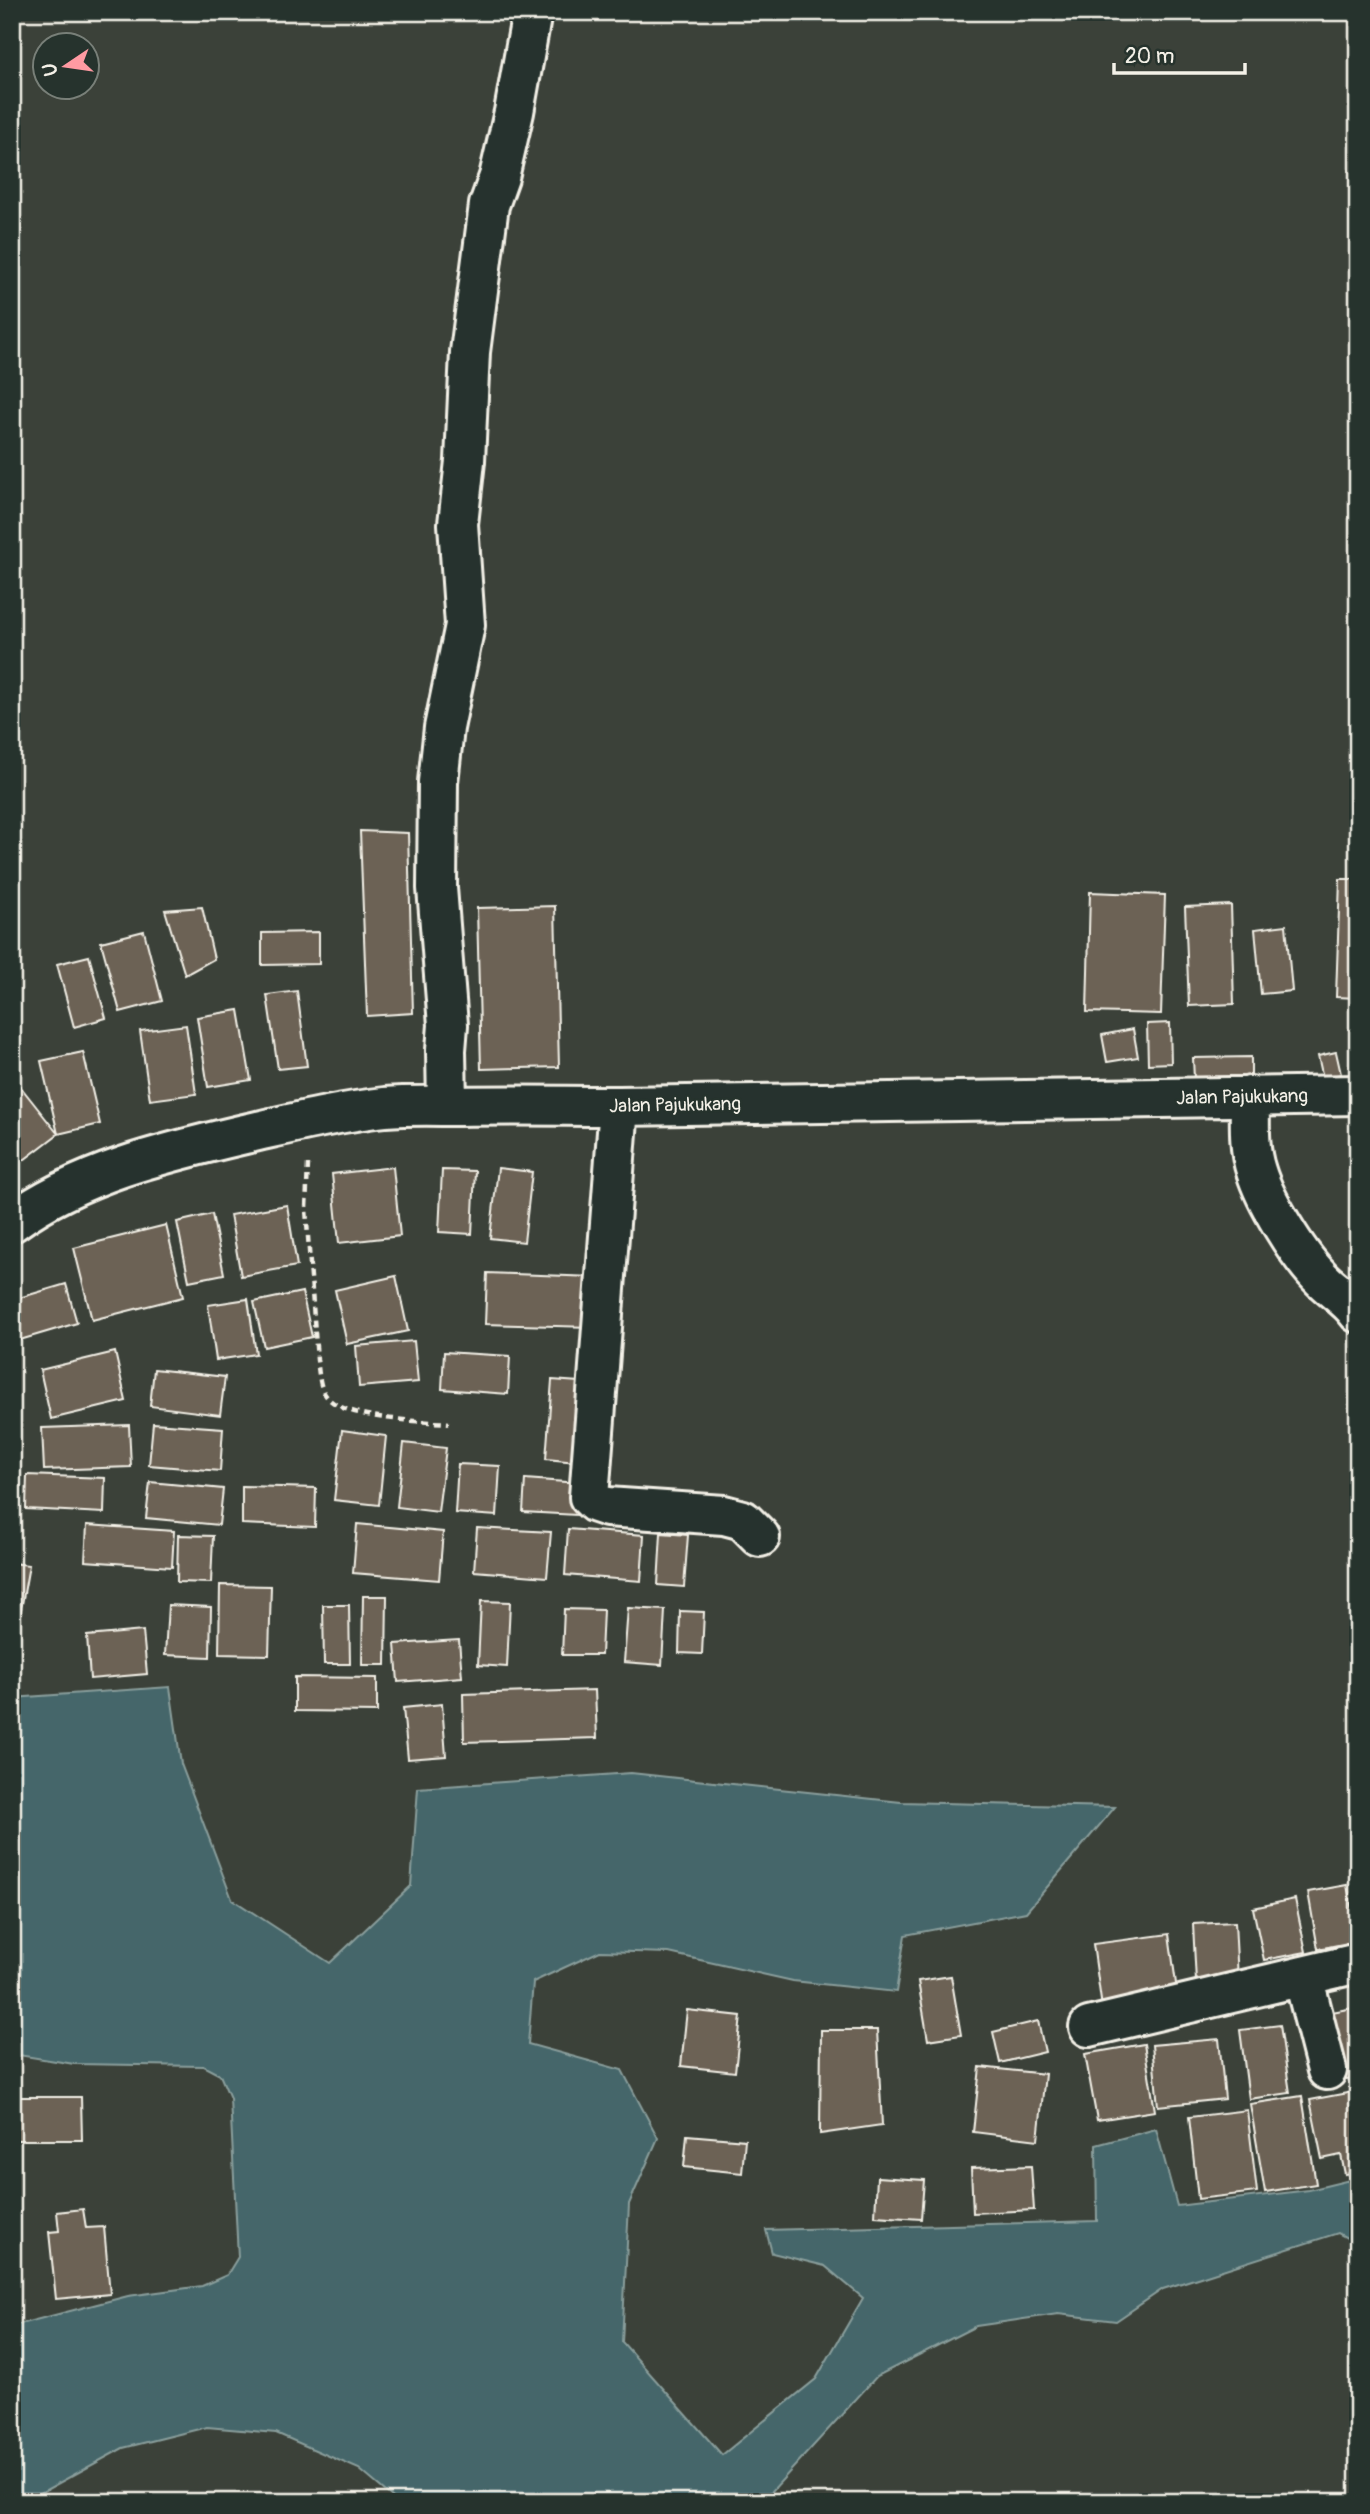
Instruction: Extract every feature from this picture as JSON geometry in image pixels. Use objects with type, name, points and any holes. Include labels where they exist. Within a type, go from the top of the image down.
[{"type":"street","points":[[447,1106],[448,1025],[437,888],[438,782],[444,728],[465,625],[458,524],[467,436],[470,352],[489,205],[499,177],[514,112],[532,12]]},
{"type":"street","name":"Jalan Pajukukang","points":[[12,1222],[30,1209],[84,1181],[193,1146],[309,1119],[385,1107],[1358,1095]]},
{"type":"street","points":[[1250,1096],[1250,1138],[1256,1172],[1268,1197],[1298,1249],[1320,1278],[1358,1313]]},
{"type":"street","points":[[619,1106],[589,1497],[594,1503],[607,1507],[724,1515],[743,1520],[760,1537]]},
{"type":"street","points":[[1089,2027],[1358,1963]]},
{"type":"street","points":[[1303,1976],[1327,2070]]},
{"type":"path","points":[[309,1119],[306,1209],[317,1360],[320,1382],[326,1397],[337,1405],[374,1417],[449,1423]]},
{"type":"water","points":[[170,1687],[181,1764],[232,1899],[330,1963],[411,1886],[418,1788],[631,1773],[901,1802],[1115,1807],[1026,1912],[905,1935],[896,1992],[793,1981],[669,1953],[600,1951],[533,1982],[528,2044],[622,2070],[658,2138],[629,2204],[622,2342],[722,2455],[816,2379],[863,2298],[825,2266],[772,2253],[766,2230],[1097,2221],[1096,2145],[1156,2129],[1177,2206],[1309,2190],[1358,2178],[1358,2244],[1338,2233],[1163,2289],[1116,2321],[1058,2314],[976,2326],[877,2376],[762,2502],[398,2502],[359,2469],[276,2433],[207,2427],[123,2448],[24,2502],[12,2502],[12,2326],[128,2296],[202,2286],[227,2275],[238,2257],[230,2098],[220,2075],[203,2066],[74,2064],[12,2054],[12,1698]]},
{"type":"building","points":[[360,831],[408,833],[413,1013],[367,1016]]},
{"type":"building","points":[[1340,879],[1358,879],[1358,998],[1336,997]]},
{"type":"building","points":[[1090,892],[1165,895],[1161,1014],[1087,1012]]},
{"type":"building","points":[[1231,905],[1234,1004],[1189,1006],[1185,907]]},
{"type":"building","points":[[555,906],[559,1067],[481,1069],[477,908]]},
{"type":"building","points":[[202,907],[214,959],[185,975],[165,910]]},
{"type":"building","points":[[1286,925],[1292,991],[1261,994],[1255,929]]},
{"type":"building","points":[[144,931],[162,1001],[120,1012],[101,942]]},
{"type":"building","points":[[319,932],[319,964],[262,965],[262,933]]},
{"type":"building","points":[[89,956],[106,1018],[74,1027],[57,964]]},
{"type":"building","points":[[297,991],[307,1066],[278,1069],[267,995]]},
{"type":"building","points":[[239,1010],[251,1080],[208,1087],[197,1017]]},
{"type":"building","points":[[1170,1023],[1171,1063],[1148,1064],[1147,1024]]},
{"type":"building","points":[[186,1025],[196,1094],[150,1100],[140,1031]]},
{"type":"building","points":[[12,1028],[17,1062],[12,1062]]},
{"type":"building","points":[[1133,1029],[1138,1057],[1107,1062],[1102,1035]]},
{"type":"building","points":[[83,1052],[100,1124],[58,1134],[41,1061]]},
{"type":"building","points":[[1336,1052],[1341,1074],[1323,1078],[1318,1056]]},
{"type":"building","points":[[1251,1057],[1251,1080],[1194,1079],[1193,1058]]},
{"type":"building","points":[[12,1076],[58,1134],[12,1169]]},
{"type":"building","points":[[393,1167],[400,1236],[339,1243],[332,1174]]},
{"type":"building","points":[[498,1168],[532,1172],[524,1242],[490,1238]]},
{"type":"building","points":[[442,1170],[475,1171],[472,1234],[439,1232]]},
{"type":"building","points":[[287,1205],[297,1266],[241,1276],[230,1215]]},
{"type":"building","points":[[212,1214],[224,1274],[189,1281],[177,1222]]},
{"type":"building","points":[[166,1225],[183,1297],[92,1320],[74,1248]]},
{"type":"building","points":[[487,1273],[594,1277],[592,1327],[485,1324]]},
{"type":"building","points":[[396,1276],[408,1331],[347,1344],[335,1290]]},
{"type":"building","points":[[66,1284],[77,1323],[20,1340],[12,1312],[12,1300]]},
{"type":"building","points":[[302,1292],[312,1337],[264,1347],[254,1302]]},
{"type":"building","points":[[248,1299],[256,1354],[216,1360],[208,1305]]},
{"type":"building","points":[[414,1341],[418,1382],[359,1387],[356,1346]]},
{"type":"building","points":[[115,1352],[126,1401],[51,1419],[40,1370]]},
{"type":"building","points":[[444,1352],[510,1356],[508,1394],[442,1389]]},
{"type":"building","points":[[154,1369],[225,1377],[220,1415],[150,1406]]},
{"type":"building","points":[[552,1380],[593,1383],[587,1463],[546,1459]]},
{"type":"building","points":[[153,1423],[223,1428],[220,1471],[149,1465]]},
{"type":"building","points":[[129,1425],[131,1467],[44,1470],[42,1428]]},
{"type":"building","points":[[342,1430],[386,1436],[379,1505],[334,1500]]},
{"type":"building","points":[[404,1443],[446,1448],[438,1512],[397,1507]]},
{"type":"building","points":[[458,1464],[500,1466],[497,1516],[455,1513]]},
{"type":"building","points":[[27,1475],[105,1478],[104,1513],[26,1509]]},
{"type":"building","points":[[525,1479],[579,1483],[577,1515],[523,1512]]},
{"type":"building","points":[[150,1482],[223,1489],[219,1525],[146,1518]]},
{"type":"building","points":[[242,1486],[316,1488],[315,1527],[242,1524]]},
{"type":"building","points":[[357,1524],[443,1532],[439,1580],[353,1573]]},
{"type":"building","points":[[87,1525],[174,1531],[172,1567],[85,1561]]},
{"type":"building","points":[[477,1528],[551,1532],[547,1577],[474,1571]]},
{"type":"building","points":[[568,1529],[644,1535],[641,1581],[565,1575]]},
{"type":"building","points":[[661,1533],[688,1535],[684,1587],[658,1585]]},
{"type":"building","points":[[178,1535],[213,1536],[211,1583],[177,1582]]},
{"type":"building","points":[[12,1563],[29,1565],[19,1621],[12,1620]]},
{"type":"building","points":[[220,1585],[271,1586],[269,1655],[219,1654]]},
{"type":"building","points":[[363,1596],[387,1596],[386,1665],[362,1665]]},
{"type":"building","points":[[481,1601],[510,1602],[507,1667],[478,1665]]},
{"type":"building","points":[[168,1605],[211,1607],[210,1657],[165,1655]]},
{"type":"building","points":[[323,1605],[349,1605],[350,1664],[324,1664]]},
{"type":"building","points":[[628,1608],[665,1610],[662,1665],[624,1662]]},
{"type":"building","points":[[564,1609],[603,1610],[601,1655],[562,1655]]},
{"type":"building","points":[[680,1611],[704,1612],[702,1654],[679,1653]]},
{"type":"building","points":[[143,1631],[147,1674],[90,1679],[87,1636]]},
{"type":"building","points":[[459,1640],[462,1677],[398,1682],[395,1644]]},
{"type":"building","points":[[295,1677],[377,1678],[377,1712],[295,1711]]},
{"type":"building","points":[[595,1690],[597,1738],[464,1742],[463,1694]]},
{"type":"building","points":[[442,1704],[446,1756],[408,1759],[403,1708]]},
{"type":"building","points":[[1347,1885],[1358,1941],[1318,1949],[1308,1892]]},
{"type":"building","points":[[1295,1899],[1306,1952],[1264,1960],[1253,1908]]},
{"type":"building","points":[[1235,1922],[1238,1980],[1196,1982],[1193,1924]]},
{"type":"building","points":[[1169,1934],[1178,1998],[1102,2008],[1093,1944]]},
{"type":"building","points":[[951,1976],[961,2035],[928,2040],[918,1981]]},
{"type":"building","points":[[1358,2007],[1358,2078],[1346,2080],[1332,2012]]},
{"type":"building","points":[[687,2010],[741,2016],[735,2072],[681,2066]]},
{"type":"building","points":[[1038,2021],[1045,2052],[1000,2063],[993,2032]]},
{"type":"building","points":[[1280,2025],[1290,2093],[1249,2099],[1240,2030]]},
{"type":"building","points":[[821,2030],[877,2030],[882,2125],[820,2134]]},
{"type":"building","points":[[1219,2039],[1225,2099],[1158,2106],[1152,2045]]},
{"type":"building","points":[[1144,2044],[1155,2111],[1097,2120],[1085,2054]]},
{"type":"building","points":[[980,2067],[1045,2074],[1038,2140],[973,2132]]},
{"type":"building","points":[[1358,2091],[1358,2172],[1345,2174],[1341,2155],[1322,2159],[1310,2100]]},
{"type":"building","points":[[1302,2096],[1316,2184],[1265,2192],[1250,2104]]},
{"type":"building","points":[[12,2097],[81,2097],[82,2140],[12,2140]]},
{"type":"building","points":[[1247,2110],[1257,2192],[1198,2199],[1189,2117]]},
{"type":"building","points":[[687,2135],[745,2140],[742,2173],[684,2167]]},
{"type":"building","points":[[1031,2166],[1034,2210],[973,2213],[971,2168]]},
{"type":"building","points":[[877,2177],[924,2180],[921,2219],[875,2216]]},
{"type":"building","points":[[83,2209],[86,2228],[104,2227],[110,2294],[56,2299],[49,2232],[59,2231],[57,2212]]}]
